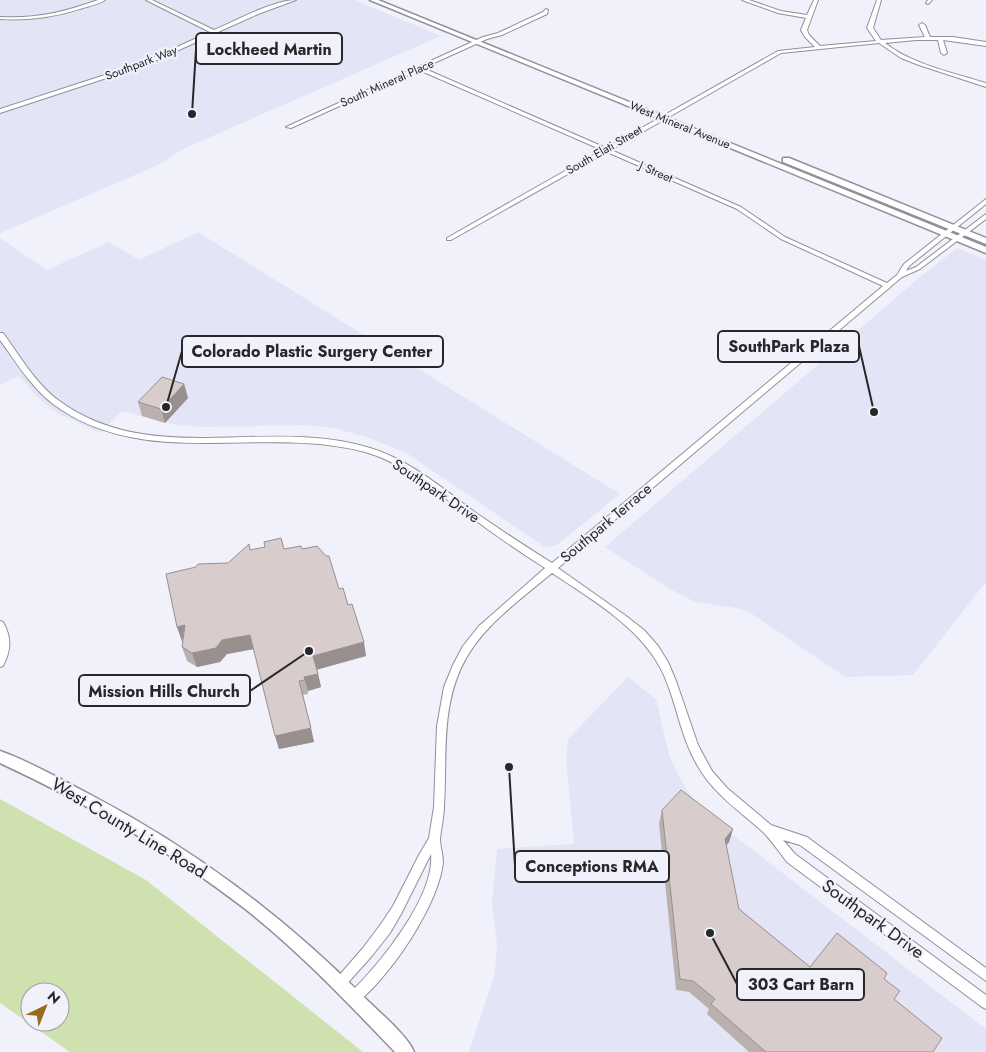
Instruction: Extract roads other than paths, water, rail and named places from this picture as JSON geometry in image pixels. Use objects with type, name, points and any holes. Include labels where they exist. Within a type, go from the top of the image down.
[{"type":"main road","name":"West Mineral Avenue","points":[[373,0],[986,250]]},
{"type":"main road","name":"West Mineral Avenue","points":[[391,0],[986,241]]},
{"type":"main road","name":"West County Line Road","points":[[0,757],[33,772],[180,854],[249,903],[340,983],[406,1052]]},
{"type":"street","points":[[0,18],[40,19],[103,0]]},
{"type":"street","points":[[148,0],[216,33]]},
{"type":"street","name":"Southpark Way","points":[[0,111],[144,64],[216,33],[284,0]]},
{"type":"street","name":"Southpark Way","points":[[278,4],[294,0]]},
{"type":"street","points":[[744,0],[780,12],[809,17]]},
{"type":"street","points":[[816,0],[804,33],[818,47]]},
{"type":"street","points":[[879,0],[870,28],[877,41],[898,54],[986,85]]},
{"type":"street","name":"South Mineral Place","points":[[289,127],[477,42],[494,32],[546,10],[545,14],[500,34],[485,38]]},
{"type":"street","points":[[922,25],[928,38]]},
{"type":"street","points":[[877,41],[940,38],[986,44]]},
{"type":"street","points":[[940,38],[944,53]]},
{"type":"street","name":"South Elati Street","points":[[448,239],[776,53],[877,41]]},
{"type":"street","name":"J Street","points":[[419,68],[739,208],[783,238],[888,286]]},
{"type":"street","name":"Southpark Terrace","points":[[900,276],[903,268],[986,201]]},
{"type":"street","name":"Southpark Terrace","points":[[354,997],[380,971],[416,917],[435,872],[438,860],[435,839],[439,807],[440,722],[446,695],[467,648],[485,626],[900,276],[918,268],[986,216]]},
{"type":"street","name":"Southpark Drive","points":[[0,335],[42,390],[72,413],[96,424],[152,438],[185,441],[320,439],[371,451],[415,475],[619,617],[647,640],[669,671],[676,690],[686,732],[702,764],[722,791],[767,829],[791,858],[986,1003]]},
{"type":"street","points":[[0,626],[6,640],[6,648],[0,663]]},
{"type":"street","name":"Southpark Drive","points":[[767,829],[803,840],[986,974]]},
{"type":"street","name":"Southpark Terrace","points":[[340,983],[390,921],[408,892],[423,855],[435,839]]},
{"type":"place","name":"Lockheed Martin","points":[[192,114]]},
{"type":"place","name":"Colorado Plastic Surgery Center","points":[[166,407]]},
{"type":"place","name":"SouthPark Plaza","points":[[874,412]]},
{"type":"place","name":"Mission Hills Church","points":[[309,651]]},
{"type":"place","name":"Conceptions RMA","points":[[509,767]]},
{"type":"place","name":"303 Cart Barn","points":[[710,933]]}]
